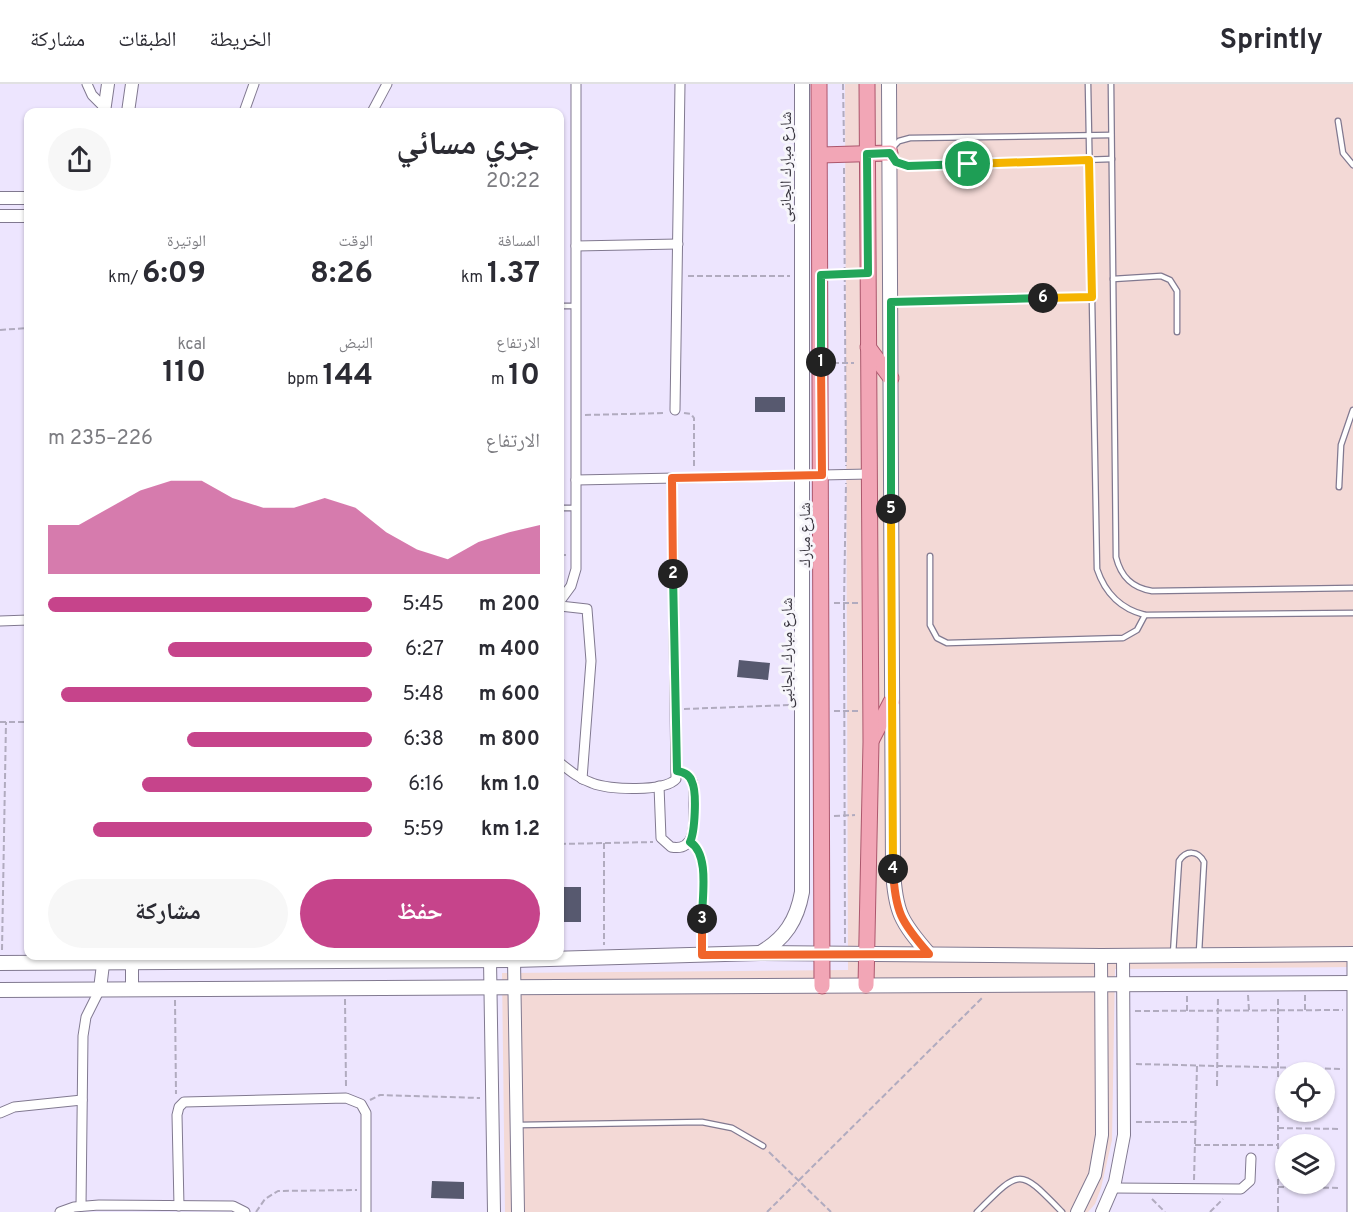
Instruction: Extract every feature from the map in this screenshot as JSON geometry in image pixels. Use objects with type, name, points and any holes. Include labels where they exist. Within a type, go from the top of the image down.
[{"type":"main road","name":"شارع مبارك الجانبى","points":[[760,953],[781,938],[789,928],[798,911],[802,892],[802,84]]},
{"type":"main road","name":"شارع مبارك","points":[[819,84],[822,986]]},
{"type":"main road","points":[[867,84],[871,742],[867,985]]},
{"type":"main road","points":[[890,84],[891,702],[894,890],[902,920],[929,954]]},
{"type":"main road","points":[[820,155],[890,153]]},
{"type":"main road","points":[[868,347],[891,378]]},
{"type":"main road","points":[[871,742],[891,702]]},
{"type":"main road","points":[[564,958],[760,953],[1101,956],[1352,954]]},
{"type":"main road","points":[[1,963],[78,960]]},
{"type":"main road","points":[[490,960],[514,960]]},
{"type":"main road","points":[[0,990],[1352,983]]},
{"type":"street","points":[[87,84],[92,95],[103,108]]},
{"type":"street","points":[[105,108],[108,84]]},
{"type":"street","points":[[129,108],[132,84]]},
{"type":"street","points":[[245,108],[254,84]]},
{"type":"street","points":[[374,108],[387,84]]},
{"type":"street","points":[[564,596],[571,586],[576,569],[576,84]]},
{"type":"street","points":[[675,410],[680,84]]},
{"type":"street","points":[[0,198],[24,198]]},
{"type":"street","points":[[0,216],[24,216]]},
{"type":"street","points":[[576,246],[678,244]]},
{"type":"street","points":[[576,480],[869,474]]},
{"type":"street","points":[[564,766],[582,779],[610,788],[660,786],[674,782],[677,771],[672,478]]},
{"type":"street","points":[[564,606],[587,609],[591,661],[582,779]]},
{"type":"street","points":[[0,621],[24,620]]},
{"type":"street","points":[[660,786],[661,838],[663,842],[675,848],[690,842],[694,832],[694,785],[690,777],[677,771]]},
{"type":"street","points":[[1352,954],[1352,1212]]},
{"type":"street","points":[[1077,1212],[1095,1175],[1101,1148],[1101,956]]},
{"type":"street","points":[[1102,1212],[1113,1188],[1121,1158],[1124,1122],[1123,956]]},
{"type":"street","points":[[81,1206],[84,1025],[100,989],[104,960]]},
{"type":"street","points":[[132,960],[132,989]]},
{"type":"street","points":[[490,960],[494,1212]]},
{"type":"street","points":[[514,960],[518,1212]]},
{"type":"street","points":[[179,1206],[177,1115],[181,1104],[191,1100],[346,1098],[357,1101],[364,1108],[366,1212]]},
{"type":"street","points":[[0,1113],[14,1107],[82,1100]]},
{"type":"street","points":[[1113,1188],[1245,1187],[1250,1181],[1251,1158]]},
{"type":"street","points":[[60,1212],[81,1206],[233,1206],[245,1212]]},
{"type":"lane","points":[[1088,84],[1097,569],[1112,597],[1127,609],[1145,615],[1353,613]]},
{"type":"lane","points":[[1111,84],[1116,557],[1126,578],[1138,587],[1152,591],[1353,588]]},
{"type":"lane","points":[[1338,121],[1343,153],[1353,165]]},
{"type":"lane","points":[[1111,135],[910,138],[899,141],[890,153],[896,162],[908,166],[1112,159]]},
{"type":"lane","points":[[1113,279],[1161,276],[1170,280],[1177,291],[1177,332]]},
{"type":"lane","points":[[564,306],[576,306]]},
{"type":"lane","points":[[1339,487],[1341,445],[1353,410]]},
{"type":"lane","points":[[564,508],[576,508]]},
{"type":"lane","points":[[930,556],[930,625],[937,638],[947,643],[1122,638],[1137,630],[1145,615]]},
{"type":"lane","points":[[1173,955],[1179,861],[1191,852],[1199,855],[1204,862],[1198,955]]},
{"type":"lane","points":[[517,1125],[702,1122],[732,1128],[763,1146]]},
{"type":"lane","points":[[977,1212],[1005,1184],[1023,1179],[1033,1182],[1062,1212]]},
{"type":"path","points":[[843,84],[846,475],[845,954]]},
{"type":"path","points":[[821,275],[868,273]]},
{"type":"path","points":[[677,277],[802,276]]},
{"type":"path","points":[[891,302],[1092,297]]},
{"type":"path","points":[[0,330],[24,328]]},
{"type":"path","points":[[821,363],[869,363]]},
{"type":"path","points":[[576,415],[691,414],[694,418],[694,477]]},
{"type":"path","points":[[822,603],[870,603]]},
{"type":"path","points":[[675,709],[802,705]]},
{"type":"path","points":[[822,711],[870,711]]},
{"type":"path","points":[[0,722],[24,722]]},
{"type":"path","points":[[1,963],[6,722]]},
{"type":"path","points":[[822,817],[869,814]]},
{"type":"path","points":[[564,844],[663,842]]},
{"type":"path","points":[[690,842],[697,847],[702,858],[702,955]]},
{"type":"path","points":[[604,843],[604,957]]},
{"type":"path","points":[[1278,983],[1278,1062]]},
{"type":"path","points":[[1217,1086],[1218,984]]},
{"type":"path","points":[[767,1212],[995,985]]},
{"type":"path","points":[[175,988],[177,1115]]},
{"type":"path","points":[[345,988],[346,1098]]},
{"type":"path","points":[[1123,1011],[1352,1010]]},
{"type":"path","points":[[1124,1063],[1275,1067]]},
{"type":"path","points":[[1193,1188],[1197,1066]]},
{"type":"path","points":[[1335,1069],[1352,1070]]},
{"type":"path","points":[[364,1108],[369,1101],[381,1095],[492,1099]]},
{"type":"path","points":[[1124,1122],[1195,1122]]},
{"type":"path","points":[[1278,1122],[1278,1134]]},
{"type":"path","points":[[1278,1128],[1352,1130]]},
{"type":"path","points":[[1195,1145],[1275,1145]]},
{"type":"path","points":[[763,1146],[831,1212]]},
{"type":"path","points":[[1140,1188],[1165,1212]]},
{"type":"path","points":[[1335,1188],[1352,1188]]},
{"type":"path","points":[[256,1212],[265,1198],[278,1191],[366,1190]]},
{"type":"path","points":[[1278,1194],[1278,1212]]},
{"type":"shaded area","points":[[845,84],[1353,84],[1353,967],[1115,969],[1112,1140],[1101,1188],[1095,1204],[1088,1212],[505,1212],[502,973],[848,970]]},
{"type":"building","points":[[755,397],[785,397],[785,412],[755,412]]},
{"type":"building","points":[[739,660],[770,663],[768,680],[737,677]]},
{"type":"building","points":[[564,887],[581,887],[581,922],[564,922]]},
{"type":"building","points":[[432,1181],[464,1182],[464,1199],[431,1198]]},
{"type":"route","points":[[890,153],[896,162],[908,166],[968,164],[1089,160],[1092,297],[891,302],[891,702],[894,890],[896,907],[902,920],[929,954],[702,955],[702,858],[697,847],[690,842],[694,832],[694,785],[690,777],[677,771],[672,478],[822,475],[821,275],[868,273],[867,154],[890,153]]}]
